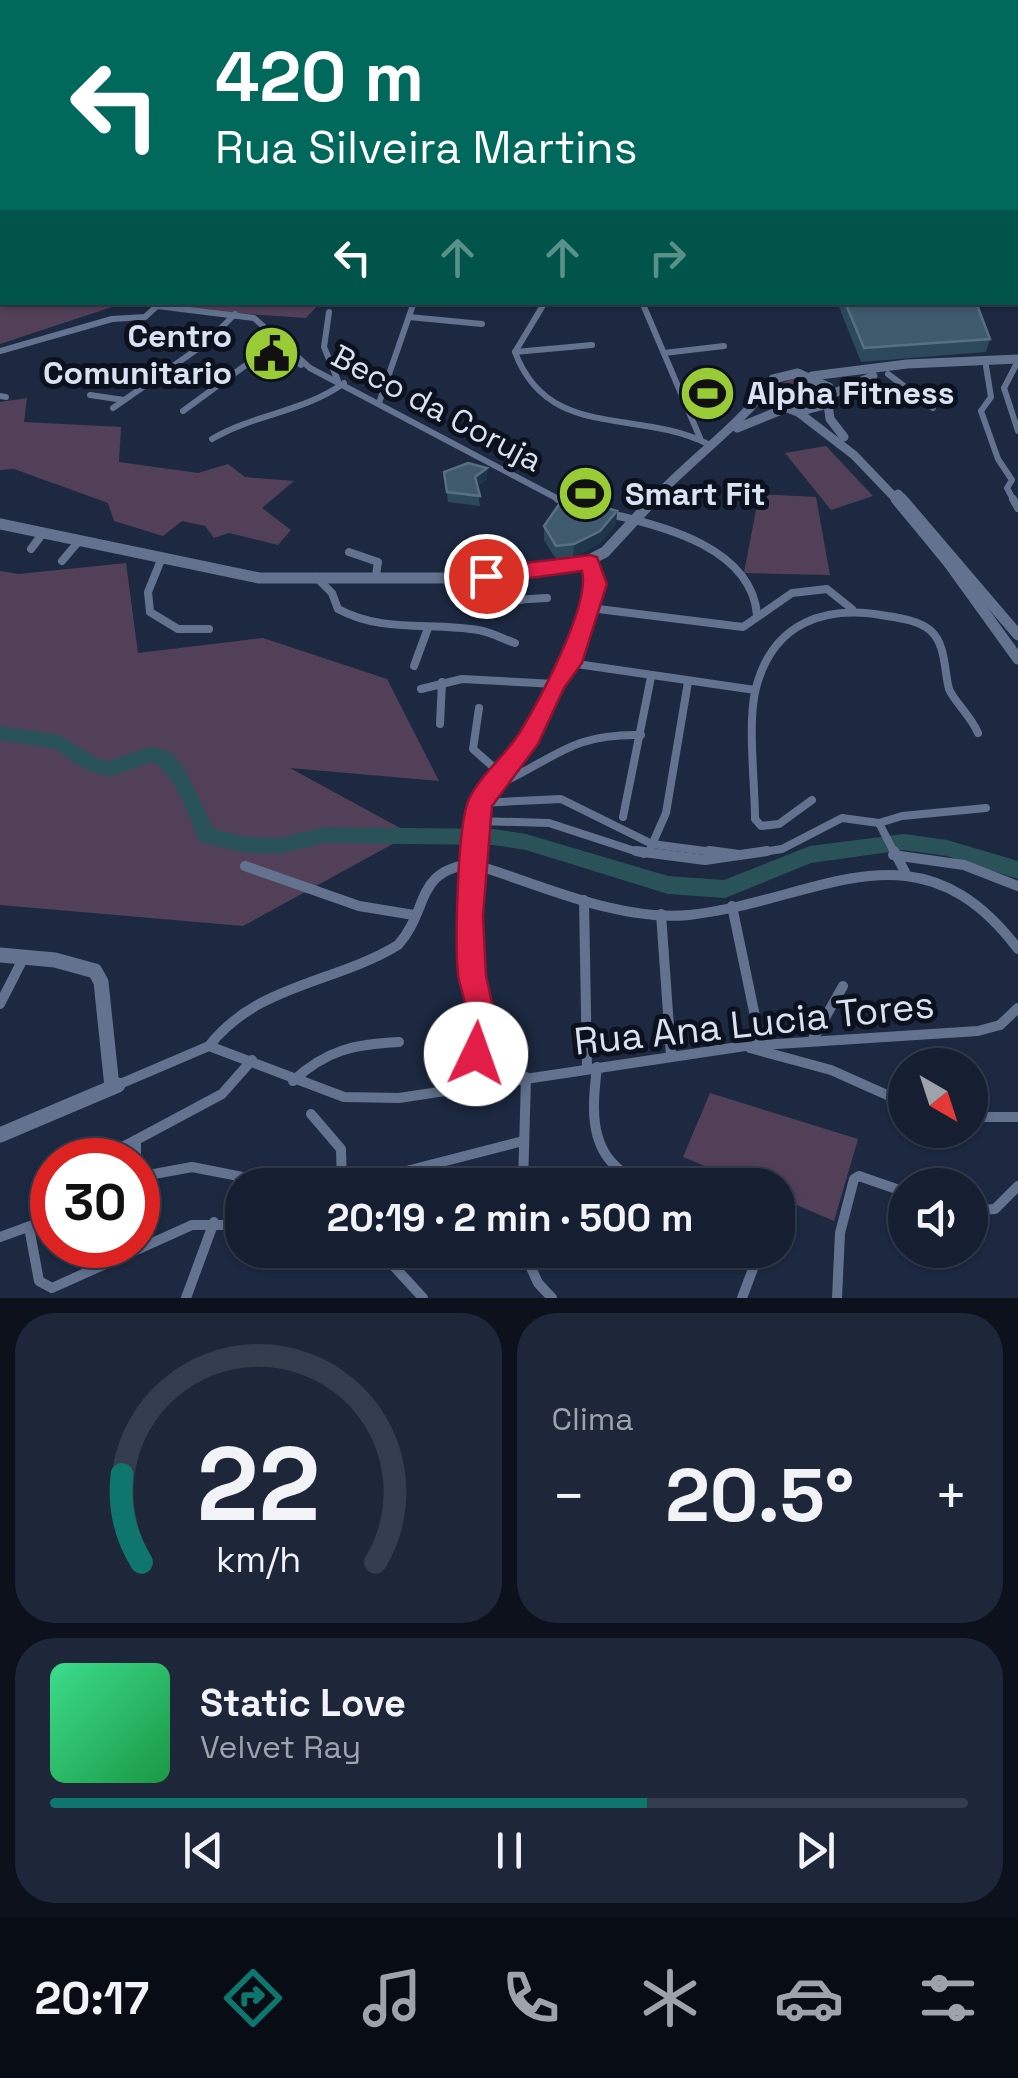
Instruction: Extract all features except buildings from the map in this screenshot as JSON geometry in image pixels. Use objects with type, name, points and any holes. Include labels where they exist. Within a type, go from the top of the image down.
[{"type":"main road","points":[[724,433],[784,374],[812,376],[932,362],[1018,363]]},
{"type":"main road","points":[[798,412],[830,399],[854,381],[888,374],[1018,363]]},
{"type":"main road","points":[[812,376],[830,399],[836,428],[946,546],[1018,636]]},
{"type":"main road","points":[[768,387],[774,403],[825,428],[902,509],[970,589],[1018,659]]},
{"type":"main road","points":[[0,524],[243,576],[458,578],[518,573],[590,562],[636,518],[704,441],[784,409]]},
{"type":"main road","points":[[0,955],[79,964],[95,972],[101,982],[116,1086],[0,1135]]},
{"type":"street","points":[[380,403],[413,305]]},
{"type":"street","points":[[515,352],[544,305]]},
{"type":"street","points":[[643,305],[704,441]]},
{"type":"street","name":"Beco da Coruja","points":[[0,352],[112,319],[145,317],[157,306],[235,313],[262,324],[310,368],[571,506]]},
{"type":"street","points":[[212,438],[252,417],[302,408],[341,382],[324,347],[330,312]]},
{"type":"street","points":[[113,408],[206,343],[235,313]]},
{"type":"street","points":[[409,317],[482,324]]},
{"type":"street","points":[[184,412],[268,344],[310,368]]},
{"type":"street","points":[[515,352],[592,345]]},
{"type":"street","points":[[664,353],[724,346]]},
{"type":"street","points":[[515,352],[531,385],[556,404],[618,423],[704,441]]},
{"type":"street","points":[[1018,363],[1004,388],[1018,431]]},
{"type":"street","points":[[986,366],[992,397],[981,412],[998,459],[1012,480],[1007,488],[1018,508]]},
{"type":"street","points":[[888,374],[933,408]]},
{"type":"street","points":[[90,395],[124,400]]},
{"type":"street","points":[[603,513],[636,518],[740,571],[752,586],[757,615]]},
{"type":"street","points":[[30,549],[43,533]]},
{"type":"street","points":[[62,561],[79,541]]},
{"type":"street","points":[[349,552],[378,562],[376,575]]},
{"type":"street","points":[[162,560],[148,592],[150,612],[157,620],[178,629],[209,629]]},
{"type":"street","points":[[481,1082],[474,1024],[480,1012],[470,948],[480,803],[530,737],[555,684],[570,663],[596,584],[590,562]]},
{"type":"street","points":[[518,573],[521,600]]},
{"type":"street","points":[[332,594],[352,576]]},
{"type":"street","points":[[316,578],[344,614],[428,628],[480,630],[515,644]]},
{"type":"street","points":[[590,608],[726,627],[748,625],[792,593],[827,589],[852,609]]},
{"type":"street","points":[[460,603],[547,598]]},
{"type":"street","points":[[812,800],[779,824],[756,823],[755,690],[776,645],[790,629],[807,621],[852,609],[909,620],[932,631],[946,662],[950,693],[970,713],[978,733]]},
{"type":"street","points":[[414,666],[428,628]]},
{"type":"street","points":[[570,663],[755,690]]},
{"type":"street","points":[[622,817],[651,677]]},
{"type":"street","points":[[421,689],[442,682],[510,679],[555,684]]},
{"type":"street","points":[[440,724],[442,682]]},
{"type":"street","points":[[648,855],[666,813],[688,682]]},
{"type":"street","points":[[479,708],[472,749],[500,773]]},
{"type":"street","points":[[489,788],[526,775],[542,756],[584,735],[641,735]]},
{"type":"street","points":[[480,803],[561,799],[652,844],[752,856]]},
{"type":"street","points":[[478,821],[549,823],[648,855],[706,860],[752,856],[799,843],[842,818],[879,824],[902,816],[986,808]]},
{"type":"street","points":[[879,824],[905,872]]},
{"type":"street","points":[[893,854],[964,865],[1018,886]]},
{"type":"street","points":[[116,1086],[209,1046],[220,1030],[254,1008],[395,947],[442,868],[473,864],[584,900],[687,915],[869,874],[905,872],[948,889],[991,913],[1018,948]]},
{"type":"street","points":[[245,866],[359,906],[414,915]]},
{"type":"street","points":[[584,900],[593,1122],[604,1157],[618,1168]]},
{"type":"street","points":[[732,906],[761,1045]]},
{"type":"street","points":[[661,914],[671,1056]]},
{"type":"street","points":[[0,1004],[24,957]]},
{"type":"street","points":[[813,1039],[843,986]]},
{"type":"street","name":"Rua Ana Lucia Tores","points":[[209,1046],[252,1060],[293,1081],[344,1096],[371,1099],[745,1046],[978,1031],[1000,1025],[1018,1008]]},
{"type":"street","points":[[293,1081],[319,1055],[339,1045],[400,1042]]},
{"type":"street","points":[[745,1046],[831,1070],[888,1096]]},
{"type":"street","points":[[140,1138],[228,1090],[252,1060]]},
{"type":"street","points":[[523,1168],[526,1077]]},
{"type":"street","points":[[311,1114],[341,1148],[342,1168]]},
{"type":"street","points":[[988,1118],[1017,1119]]},
{"type":"street","points":[[418,1168],[524,1141]]},
{"type":"street","points":[[160,1169],[184,1167],[225,1174]]},
{"type":"street","points":[[837,1298],[840,1234],[854,1179],[859,1176],[888,1186]]},
{"type":"street","points":[[988,1210],[995,1209],[1018,1186]]},
{"type":"street","points":[[160,1238],[214,1222],[225,1223]]},
{"type":"street","points":[[186,1298],[214,1222]]},
{"type":"street","points":[[0,1238],[30,1226]]},
{"type":"street","points":[[39,1268],[38,1281],[52,1288],[96,1268]]},
{"type":"street","points":[[396,1268],[423,1298]]},
{"type":"street","points":[[531,1268],[552,1298]]},
{"type":"street","points":[[742,1298],[753,1268]]},
{"type":"shaded area","points":[[0,305],[118,305],[0,344]]},
{"type":"shaded area","points":[[118,305],[318,305],[306,318]]},
{"type":"shaded area","points":[[796,377],[822,387],[824,401],[799,409],[778,401],[774,387]]},
{"type":"shaded area","points":[[27,398],[24,422],[121,427],[119,462],[198,473],[228,464],[245,477],[294,481],[262,508],[291,530],[278,545],[229,533],[214,538],[205,526],[182,521],[163,536],[114,521],[108,503],[14,469],[0,470],[0,402]]},
{"type":"shaded area","points":[[826,446],[873,496],[831,510],[785,453]]},
{"type":"shaded area","points":[[759,494],[816,497],[830,575],[744,573]]},
{"type":"shaded area","points":[[126,563],[138,653],[263,638],[387,679],[439,781],[290,768],[411,834],[243,926],[0,905],[0,571],[19,574]]},
{"type":"shaded area","points":[[710,1093],[858,1139],[834,1221],[795,1204],[795,1168],[709,1168],[683,1157]]},
{"type":"waterway","points":[[0,733],[59,742],[91,764],[109,769],[152,754],[164,757],[178,775],[207,836],[245,845],[280,846],[324,835],[494,837],[526,842],[668,885],[725,889],[810,855],[904,842],[947,848],[1018,870]]},
{"type":"place","name":"Centro Comunitario","points":[[271,354]]},
{"type":"place","name":"Alpha Fitness","points":[[708,393]]},
{"type":"place","name":"Smart Fit","points":[[586,494]]},
{"type":"route","points":[[476,1054],[474,1024],[480,1012],[472,976],[470,916],[480,803],[530,737],[555,684],[570,663],[596,584],[590,562],[564,569],[486,576]]}]
